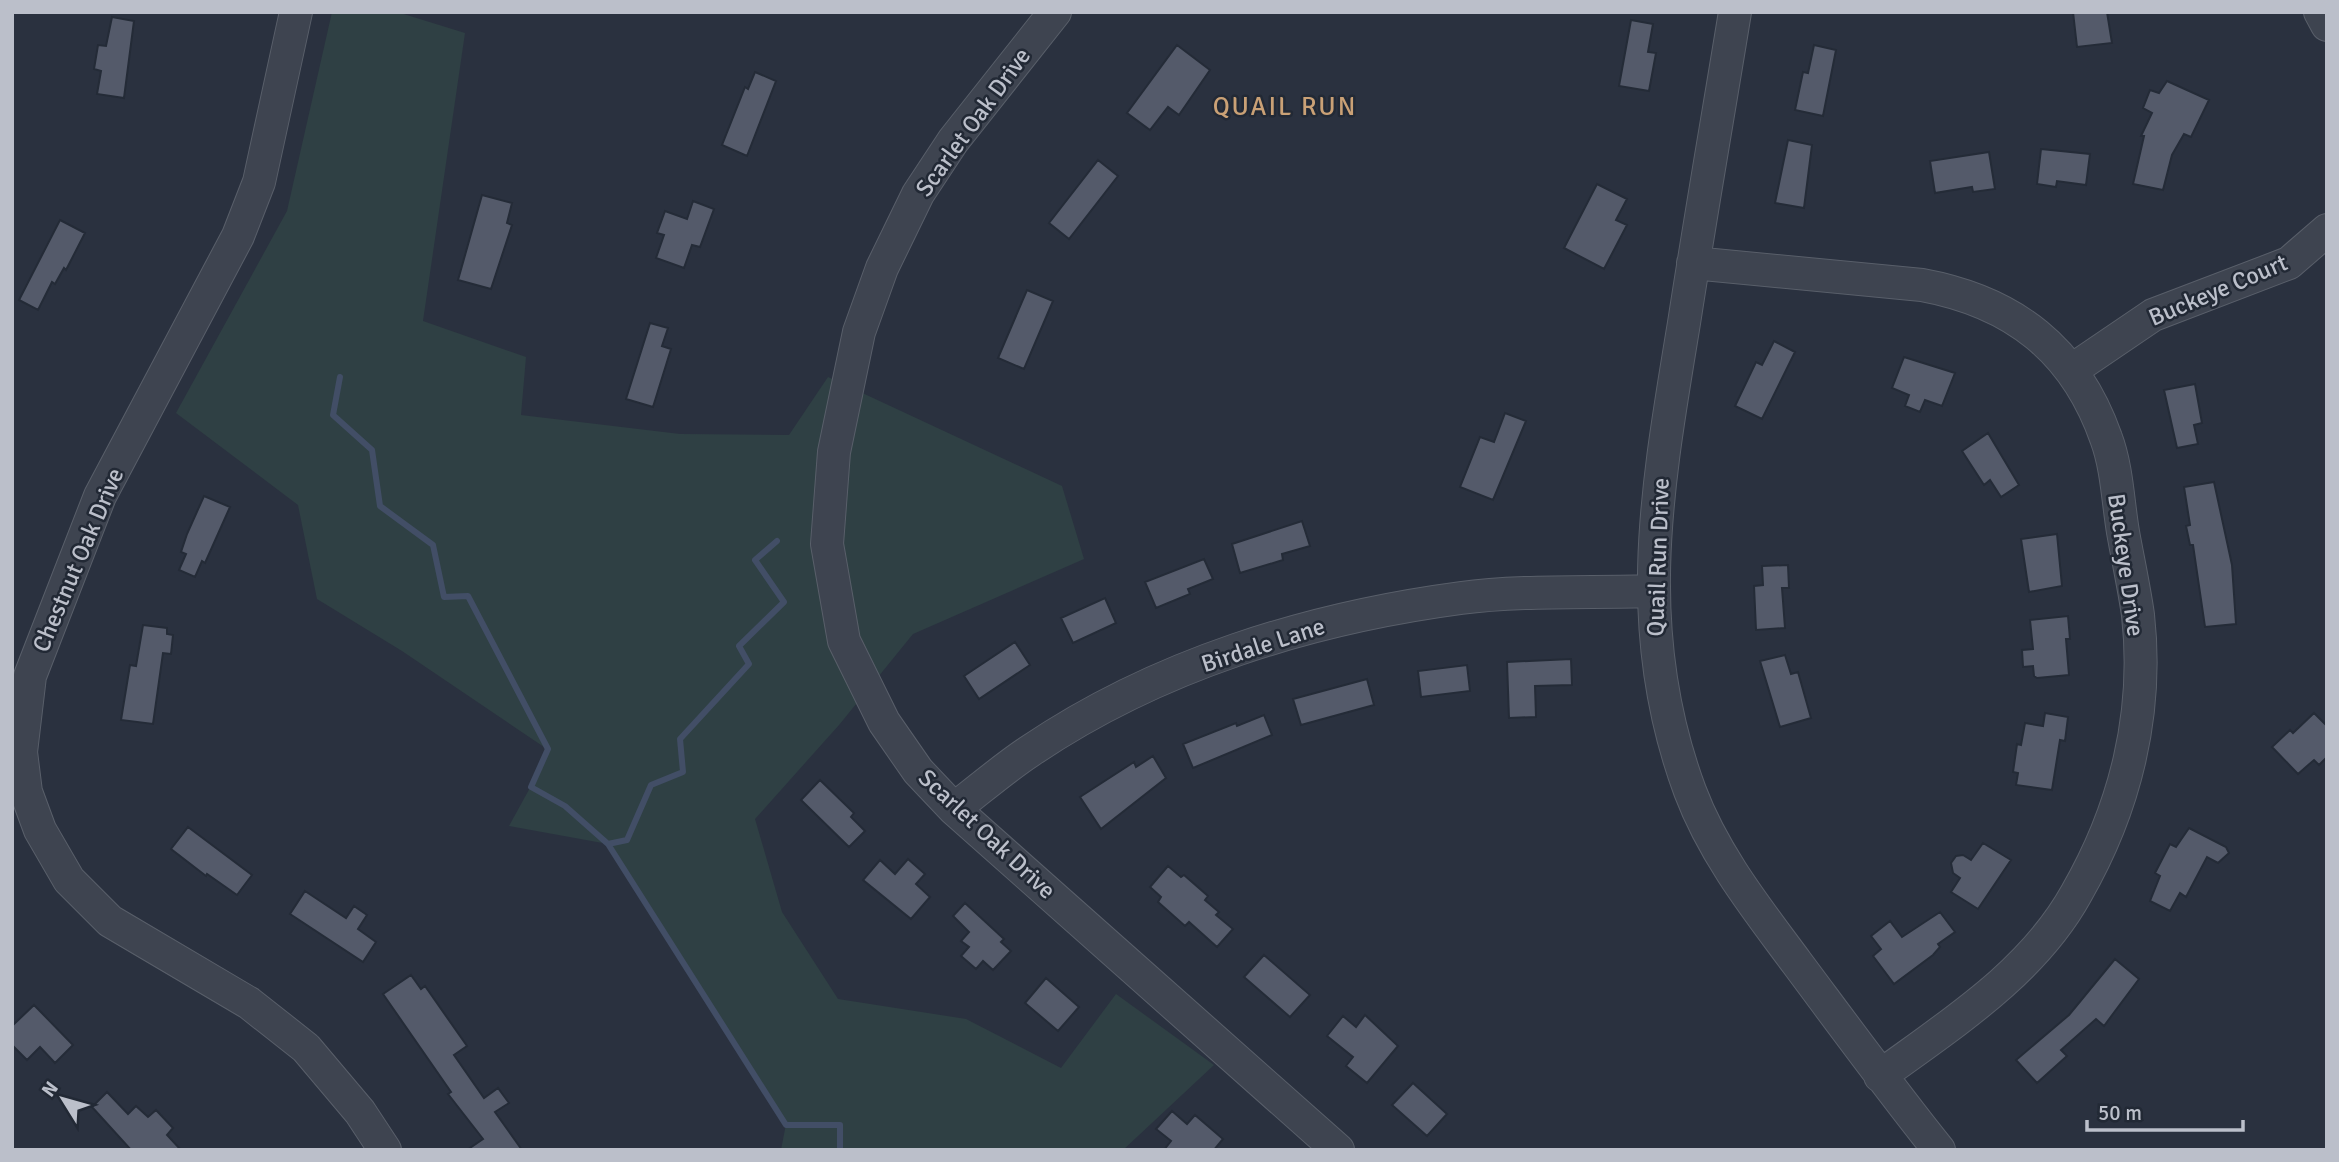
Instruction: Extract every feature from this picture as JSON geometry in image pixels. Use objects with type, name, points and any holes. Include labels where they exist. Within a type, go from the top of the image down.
[{"type":"street","name":"Chestnut Oak Drive","points":[[296,12],[255,193],[238,236],[100,496],[30,676],[21,752],[26,792],[40,830],[69,880],[110,921],[249,1003],[306,1048],[360,1112],[385,1150]]},
{"type":"street","name":"Scarlet Oak Drive","points":[[1055,12],[953,141],[918,194],[882,268],[859,332],[834,452],[827,544],[844,641],[884,722],[918,771],[954,809],[1338,1150]]},
{"type":"street","name":"Quail Run Drive","points":[[1735,12],[1658,485],[1652,591],[1656,656],[1665,709],[1690,792],[1712,839],[1739,885],[1880,1076],[1939,1150]]},
{"type":"street","points":[[2320,12],[2327,25]]},
{"type":"street","name":"Buckeye Court","points":[[2072,370],[2153,315],[2289,263],[2327,230]]},
{"type":"street","name":"Buckeye Drive","points":[[1693,263],[1922,285],[1958,291],[1992,304],[2021,320],[2072,370],[2107,439],[2138,617],[2138,706],[2135,740],[2121,799],[2076,895],[2034,951],[1982,1002],[1880,1076]]},
{"type":"street","name":"Birdale Lane","points":[[954,809],[1030,751],[1124,696],[1266,639],[1307,626],[1463,597],[1652,591]]},
{"type":"shaded area","points":[[332,12],[397,12],[465,33],[423,321],[526,357],[521,415],[680,434],[789,435],[828,377],[1062,486],[1084,559],[913,634],[839,725],[755,819],[782,912],[838,999],[966,1019],[1061,1068],[1116,994],[1214,1065],[1123,1150],[781,1150],[786,1124],[608,844],[509,826],[547,749],[402,651],[317,599],[298,505],[176,413],[287,211]]},
{"type":"building","points":[[2073,12],[2107,12],[2112,43],[2077,47]]},
{"type":"building","points":[[112,17],[134,21],[124,98],[97,94],[101,71],[94,69],[98,45],[106,46]]},
{"type":"building","points":[[1631,20],[1653,24],[1648,52],[1656,53],[1649,91],[1619,86]]},
{"type":"building","points":[[1177,45],[1210,70],[1179,115],[1168,107],[1150,130],[1127,113]]},
{"type":"building","points":[[1814,45],[1836,50],[1823,116],[1795,110],[1803,72],[1808,73]]},
{"type":"building","points":[[755,72],[776,81],[747,156],[722,145],[745,87],[748,89]]},
{"type":"building","points":[[2167,81],[2209,100],[2191,137],[2184,134],[2172,155],[2163,190],[2133,184],[2144,136],[2141,136],[2152,113],[2143,108],[2150,90],[2159,93]]},
{"type":"building","points":[[1788,140],[1812,145],[1804,208],[1775,203]]},
{"type":"building","points":[[2041,149],[2090,154],[2086,185],[2057,181],[2056,187],[2037,184]]},
{"type":"building","points":[[1989,152],[1995,189],[1973,192],[1972,187],[1935,193],[1930,161]]},
{"type":"building","points":[[1098,160],[1118,176],[1069,239],[1049,223]]},
{"type":"building","points":[[1597,184],[1627,199],[1616,220],[1627,225],[1604,269],[1564,248]]},
{"type":"building","points":[[482,195],[512,203],[507,223],[512,225],[491,289],[458,280]]},
{"type":"building","points":[[693,201],[714,209],[700,247],[692,245],[684,268],[656,258],[664,235],[657,233],[665,211],[687,219]]},
{"type":"building","points":[[60,220],[85,233],[66,270],[64,268],[55,284],[52,282],[38,310],[19,300]]},
{"type":"building","points":[[1027,290],[1053,301],[1024,369],[998,358]]},
{"type":"building","points":[[650,323],[668,328],[662,346],[671,349],[653,407],[626,399]]},
{"type":"building","points":[[1774,341],[1795,352],[1762,419],[1735,406],[1756,362],[1762,365]]},
{"type":"building","points":[[1904,357],[1955,373],[1942,406],[1925,400],[1920,412],[1905,406],[1909,395],[1892,388]]},
{"type":"building","points":[[2195,384],[2202,423],[2194,425],[2198,444],[2177,448],[2164,390]]},
{"type":"building","points":[[1505,413],[1526,421],[1493,500],[1460,487],[1480,437],[1494,442]]},
{"type":"building","points":[[1988,433],[2019,485],[2001,497],[1990,480],[1984,485],[1962,451]]},
{"type":"building","points":[[2214,482],[2232,565],[2236,624],[2205,627],[2193,545],[2190,545],[2186,526],[2190,525],[2184,487]]},
{"type":"building","points":[[204,496],[230,507],[205,563],[202,561],[195,577],[179,570],[186,554],[181,552]]},
{"type":"building","points":[[1302,521],[1310,546],[1282,554],[1283,560],[1240,573],[1232,544]]},
{"type":"building","points":[[2057,534],[2062,586],[2029,592],[2021,539]]},
{"type":"building","points":[[1204,559],[1213,579],[1188,589],[1190,594],[1156,608],[1145,582]]},
{"type":"building","points":[[1788,565],[1789,588],[1782,588],[1785,628],[1756,630],[1754,586],[1763,585],[1762,566]]},
{"type":"building","points":[[1105,598],[1116,623],[1073,643],[1061,618]]},
{"type":"building","points":[[2068,616],[2070,639],[2066,639],[2069,675],[2037,678],[2034,676],[2033,666],[2023,667],[2022,650],[2033,649],[2030,620]]},
{"type":"building","points":[[143,625],[167,628],[167,634],[173,635],[171,654],[163,653],[153,724],[121,720],[130,665],[136,666]]},
{"type":"building","points":[[1015,642],[1030,665],[979,699],[964,676]]},
{"type":"building","points":[[1785,655],[1791,674],[1798,672],[1811,718],[1780,727],[1760,661]]},
{"type":"building","points":[[1571,659],[1572,685],[1535,686],[1536,717],[1509,718],[1507,662]]},
{"type":"building","points":[[1467,665],[1470,691],[1421,697],[1418,671]]},
{"type":"building","points":[[1367,679],[1374,705],[1301,725],[1293,699]]},
{"type":"building","points":[[2045,713],[2068,717],[2065,741],[2060,740],[2052,790],[2016,785],[2018,773],[2013,772],[2017,744],[2021,745],[2025,723],[2043,726]]},
{"type":"building","points":[[2314,713],[2327,726],[2327,757],[2319,765],[2314,760],[2298,774],[2272,747],[2290,730],[2293,733]]},
{"type":"building","points":[[1264,715],[1272,735],[1193,768],[1183,744]]},
{"type":"building","points":[[1153,756],[1166,778],[1101,829],[1080,797],[1134,762],[1136,767]]},
{"type":"building","points":[[820,780],[854,813],[851,817],[865,831],[849,847],[801,800]]},
{"type":"building","points":[[188,827],[252,875],[237,895],[207,874],[206,876],[171,849]]},
{"type":"building","points":[[2189,828],[2226,847],[2229,853],[2218,863],[2207,857],[2186,897],[2180,893],[2170,911],[2150,901],[2160,876],[2155,873],[2170,844],[2176,847]]},
{"type":"building","points":[[1983,843],[2011,860],[1978,909],[1951,892],[1960,878],[1953,873],[1951,863],[1956,856],[1963,855],[1971,860]]},
{"type":"building","points":[[908,859],[925,874],[916,884],[930,897],[911,919],[863,880],[880,860],[895,874]]},
{"type":"building","points":[[1168,866],[1181,877],[1184,875],[1208,896],[1205,900],[1219,912],[1216,915],[1233,929],[1217,947],[1189,922],[1185,926],[1158,902],[1161,897],[1150,887]]},
{"type":"building","points":[[305,891],[346,918],[354,906],[367,915],[358,929],[376,942],[363,962],[290,914]]},
{"type":"building","points":[[965,903],[1004,939],[1001,942],[1011,951],[993,970],[983,961],[976,969],[961,956],[969,947],[961,941],[969,932],[953,916]]},
{"type":"building","points":[[1940,912],[1955,932],[1938,944],[1940,947],[1933,955],[1894,984],[1873,956],[1881,949],[1871,936],[1890,921],[1902,937]]},
{"type":"building","points":[[1264,955],[1310,995],[1290,1017],[1244,977]]},
{"type":"building","points":[[2115,959],[2139,979],[2104,1026],[2096,1019],[2061,1050],[2067,1056],[2037,1083],[2016,1060],[2069,1015]]},
{"type":"building","points":[[411,975],[421,989],[425,986],[467,1046],[454,1055],[484,1098],[498,1088],[509,1103],[495,1112],[522,1150],[467,1150],[483,1139],[448,1094],[451,1092],[383,994]]},
{"type":"building","points":[[1046,978],[1079,1007],[1058,1031],[1025,1003]]},
{"type":"building","points":[[34,1005],[73,1045],[55,1063],[40,1047],[27,1060],[12,1045],[12,1026]]},
{"type":"building","points":[[1365,1015],[1398,1046],[1367,1083],[1346,1066],[1353,1057],[1327,1036],[1343,1016],[1356,1027]]},
{"type":"building","points":[[1413,1083],[1447,1114],[1427,1136],[1392,1105]]},
{"type":"building","points":[[107,1092],[128,1114],[136,1106],[148,1117],[156,1110],[173,1128],[167,1135],[181,1150],[131,1150],[92,1107]]},
{"type":"building","points":[[1172,1111],[1187,1124],[1195,1115],[1223,1139],[1214,1150],[1164,1150],[1171,1141],[1156,1129]]},
{"type":"waterway","points":[[340,377],[333,415],[372,450],[380,506],[433,545],[444,597],[468,596],[548,749],[531,787],[565,806],[608,844],[786,1125],[840,1125],[840,1150]]},
{"type":"waterway","points":[[608,844],[627,840],[651,785],[683,772],[680,739],[749,664],[739,646],[784,602],[755,560],[777,541]]},
{"type":"district","name":"QUAIL RUN","points":[[1285,106]]}]
